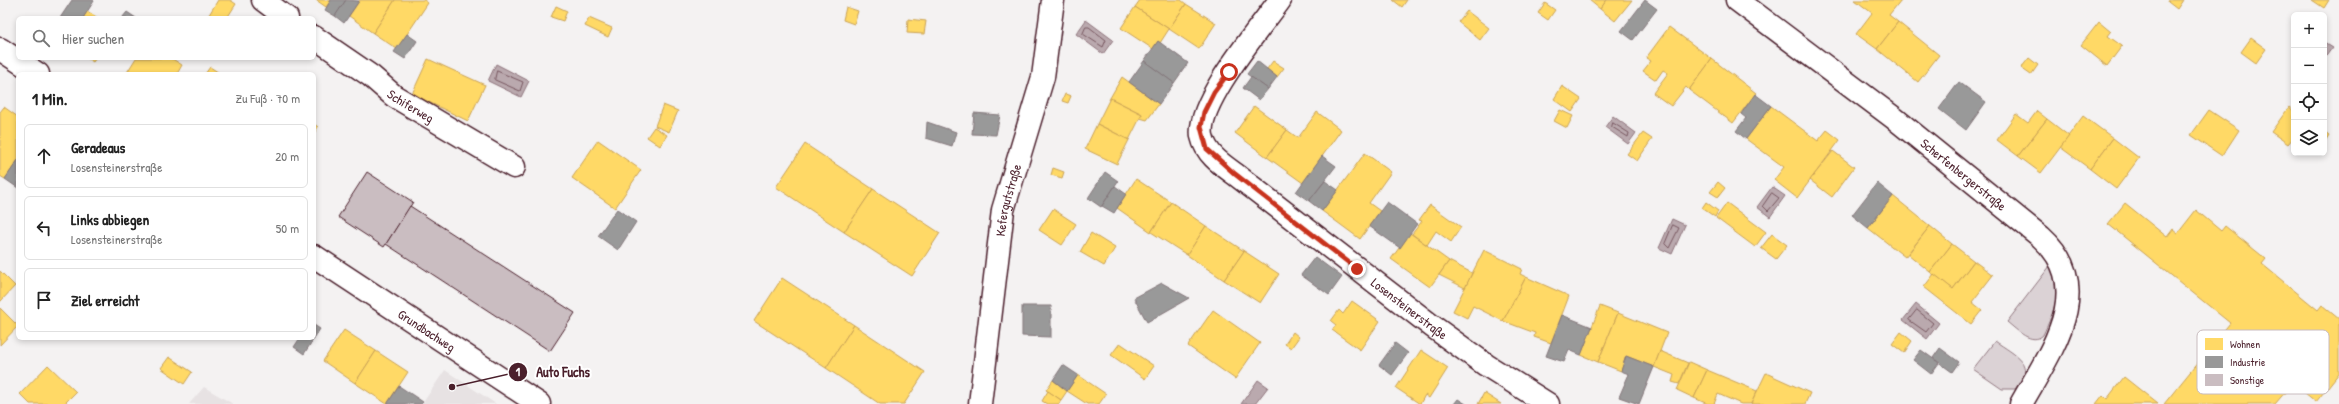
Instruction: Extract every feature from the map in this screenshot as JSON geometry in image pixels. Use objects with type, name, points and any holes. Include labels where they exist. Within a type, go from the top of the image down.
[{"type":"street","points":[[263,0],[284,16]]},
{"type":"street","name":"Kefergutstraße","points":[[980,404],[1003,210],[1043,77],[1053,0]]},
{"type":"street","name":"Losensteinerstraße","points":[[1280,0],[1214,92],[1204,112],[1201,127],[1207,149],[1235,174],[1432,326],[1486,365],[1548,404]]},
{"type":"street","name":"Scherfenbergerstraße","points":[[1737,0],[1894,118],[2041,236],[2057,254],[2066,274],[2069,296],[2068,305],[2063,321],[2043,364],[2021,404]]},
{"type":"street","name":"Schiferweg","points":[[316,38],[371,76],[394,96],[514,167]]},
{"type":"street","points":[[0,49],[16,60]]},
{"type":"street","points":[[17,60],[35,72]]},
{"type":"street","name":"Grundbachweg","points":[[316,257],[539,404]]},
{"type":"shaded area","points":[[2050,266],[2056,285],[2056,301],[2054,309],[2043,335],[2039,338],[2029,338],[2020,333],[2007,322]]},
{"type":"shaded area","points":[[1995,341],[2016,356],[2024,367],[2022,380],[2015,389],[2002,389],[1973,369]]},
{"type":"shaded area","points":[[445,370],[496,404],[422,404]]},
{"type":"shaded area","points":[[204,387],[233,404],[189,404]]},
{"type":"water","points":[[1086,20],[1113,40],[1103,54],[1076,34]]},
{"type":"water","points":[[2327,45],[2332,48],[2327,55]]},
{"type":"water","points":[[496,64],[529,81],[521,97],[488,81]]},
{"type":"water","points":[[1613,116],[1636,133],[1628,144],[1605,127]]},
{"type":"water","points":[[1772,187],[1785,196],[1770,217],[1757,207]]},
{"type":"water","points":[[1672,219],[1685,225],[1672,254],[1659,248]]},
{"type":"water","points":[[1916,304],[1939,323],[1927,339],[1903,320]]},
{"type":"water","points":[[1258,380],[1268,387],[1255,404],[1241,404]]},
{"type":"building: Wohnen","points":[[218,0],[230,0],[236,4],[228,16],[208,16]]},
{"type":"building: Wohnen","points":[[316,0],[331,0],[326,7]]},
{"type":"building: Wohnen","points":[[360,0],[395,0],[373,33],[349,16]]},
{"type":"building: Wohnen","points":[[395,0],[424,0],[428,3],[397,49],[373,33]]},
{"type":"building: Wohnen","points":[[1140,0],[1181,0],[1186,4],[1169,29],[1135,7]]},
{"type":"building: Wohnen","points":[[1393,0],[1407,0],[1402,7]]},
{"type":"building: Wohnen","points":[[1589,0],[1607,0],[1600,9]]},
{"type":"building: Wohnen","points":[[1607,0],[1632,0],[1615,21],[1600,9]]},
{"type":"building: Wohnen","points":[[1855,0],[1901,0],[1889,15],[1898,22],[1877,49],[1856,34],[1872,13]]},
{"type":"building: Wohnen","points":[[2169,0],[2183,0],[2177,9],[2168,2]]},
{"type":"building: Wohnen","points":[[2312,0],[2329,0],[2324,8]]},
{"type":"building: Wohnen","points":[[1545,3],[1555,10],[1548,20],[1538,13]]},
{"type":"building: Wohnen","points":[[1186,4],[1216,23],[1199,49],[1169,29]]},
{"type":"building: Wohnen","points":[[556,6],[567,11],[563,21],[551,17]]},
{"type":"building: Wohnen","points":[[846,7],[858,11],[854,24],[843,20]]},
{"type":"building: Wohnen","points":[[1135,7],[1169,29],[1160,43],[1158,41],[1153,49],[1121,28]]},
{"type":"building: Wohnen","points":[[87,11],[95,16],[84,16]]},
{"type":"building: Wohnen","points":[[1467,11],[1489,28],[1480,40],[1458,22]]},
{"type":"building: Wohnen","points":[[589,18],[612,28],[608,37],[585,26]]},
{"type":"building: Wohnen","points":[[908,19],[926,21],[924,34],[907,33]]},
{"type":"building: Wohnen","points":[[1898,22],[1939,55],[1918,82],[1877,49]]},
{"type":"building: Wohnen","points":[[2099,22],[2111,32],[2108,36],[2122,46],[2107,66],[2081,45]]},
{"type":"building: Wohnen","points":[[1669,27],[1712,59],[1689,90],[1686,87],[1671,106],[1653,93],[1668,73],[1663,70],[1656,80],[1643,71],[1651,61],[1646,58]]},
{"type":"building: Wohnen","points":[[2251,38],[2266,49],[2256,63],[2241,52]]},
{"type":"building: Wohnen","points":[[2029,58],[2038,65],[2031,75],[2021,68]]},
{"type":"building: Wohnen","points":[[428,59],[485,85],[468,121],[412,94]]},
{"type":"building: Wohnen","points":[[1712,59],[1756,93],[1733,123],[1689,90]]},
{"type":"building: Wohnen","points":[[135,60],[174,60],[182,65],[178,72],[127,72]]},
{"type":"building: Wohnen","points":[[1273,61],[1284,68],[1277,77],[1267,69]]},
{"type":"building: Wohnen","points":[[210,67],[218,72],[206,72]]},
{"type":"building: Wohnen","points":[[1122,77],[1159,104],[1147,120],[1140,118],[1142,114],[1110,98]]},
{"type":"building: Wohnen","points":[[1562,86],[1581,99],[1572,112],[1554,99]]},
{"type":"building: Wohnen","points":[[1065,94],[1071,96],[1068,103],[1062,101]]},
{"type":"building: Wohnen","points":[[1110,98],[1142,114],[1129,140],[1097,124]]},
{"type":"building: Wohnen","points":[[663,105],[678,111],[669,132],[655,126]]},
{"type":"building: Wohnen","points":[[1254,106],[1287,130],[1267,157],[1235,133]]},
{"type":"building: Wohnen","points":[[1771,106],[1818,141],[1827,130],[1840,140],[1797,198],[1774,180],[1784,167],[1746,139]]},
{"type":"building: Wohnen","points":[[4,107],[16,116],[16,163],[5,179],[0,176],[0,112]]},
{"type":"building: Wohnen","points":[[2289,107],[2291,109],[2291,140],[2288,144],[2271,132]]},
{"type":"building: Wohnen","points":[[1560,110],[1573,116],[1567,128],[1554,121]]},
{"type":"building: Wohnen","points":[[2209,110],[2239,130],[2222,156],[2191,135]]},
{"type":"building: Wohnen","points":[[2037,111],[2047,119],[2018,156],[1997,140],[2016,114],[2028,123]]},
{"type":"building: Wohnen","points":[[1317,112],[1341,130],[1303,183],[1267,157],[1287,130],[1298,138]]},
{"type":"building: Wohnen","points":[[2083,116],[2113,138],[2090,169],[2060,147]]},
{"type":"building: Wohnen","points":[[2047,119],[2069,136],[2041,173],[2018,156]]},
{"type":"building: Wohnen","points":[[1097,124],[1129,140],[1117,164],[1085,149]]},
{"type":"building: Wohnen","points":[[654,127],[667,135],[660,146],[647,137]]},
{"type":"building: Wohnen","points":[[1643,133],[1652,139],[1637,161],[1627,154]]},
{"type":"building: Wohnen","points":[[2113,138],[2139,158],[2116,189],[2090,169]]},
{"type":"building: Wohnen","points":[[598,140],[641,170],[615,208],[572,178]]},
{"type":"building: Wohnen","points":[[805,144],[873,189],[844,232],[776,187]]},
{"type":"building: Wohnen","points":[[1833,151],[1854,167],[1832,197],[1810,180]]},
{"type":"building: Wohnen","points":[[1365,153],[1391,172],[1369,203],[1380,211],[1360,239],[1322,211]]},
{"type":"building: Wohnen","points":[[1053,168],[1064,172],[1062,178],[1051,175]]},
{"type":"building: Wohnen","points":[[1136,179],[1171,202],[1151,232],[1117,208]]},
{"type":"building: Wohnen","points":[[1718,182],[1725,188],[1718,197],[1710,192]]},
{"type":"building: Wohnen","points":[[873,189],[940,233],[912,276],[844,232]]},
{"type":"building: Wohnen","points":[[1893,196],[1930,226],[1905,257],[1868,228]]},
{"type":"building: Wohnen","points":[[1171,202],[1206,226],[1187,255],[1151,232]]},
{"type":"building: Wohnen","points":[[1706,202],[1718,211],[1715,217],[1702,208]]},
{"type":"building: Wohnen","points":[[1727,203],[1766,232],[1755,247],[1716,218]]},
{"type":"building: Wohnen","points":[[2125,203],[2167,237],[2173,229],[2178,233],[2196,210],[2221,231],[2225,226],[2266,259],[2262,264],[2318,310],[2322,305],[2339,319],[2339,373],[2329,386],[2329,330],[2224,330],[2230,323],[2108,224]]},
{"type":"building: Wohnen","points":[[1430,205],[1461,227],[1451,242],[1436,231],[1427,245],[1412,234],[1422,221],[1419,220]]},
{"type":"building: Wohnen","points":[[1053,209],[1076,224],[1062,245],[1039,230]]},
{"type":"building: Wohnen","points":[[1206,226],[1244,251],[1224,280],[1187,255]]},
{"type":"building: Wohnen","points":[[1930,226],[1952,244],[1930,272],[1908,254]]},
{"type":"building: Wohnen","points":[[1091,233],[1115,248],[1104,266],[1080,252]]},
{"type":"building: Wohnen","points":[[1410,233],[1449,261],[1430,287],[1391,259]]},
{"type":"building: Wohnen","points":[[1772,234],[1787,245],[1776,259],[1761,248]]},
{"type":"building: Wohnen","points":[[1952,244],[1974,261],[1953,289],[1930,272]]},
{"type":"building: Wohnen","points":[[1484,250],[1522,269],[1520,274],[1526,277],[1503,321],[1473,306],[1467,318],[1453,311]]},
{"type":"building: Wohnen","points":[[1244,251],[1279,274],[1260,303],[1224,280]]},
{"type":"building: Wohnen","points":[[1449,261],[1472,273],[1465,288],[1439,275]]},
{"type":"building: Wohnen","points":[[1974,261],[1993,275],[1972,302],[1982,310],[1971,324],[1924,287],[1934,274],[1953,289]]},
{"type":"building: Wohnen","points":[[0,271],[15,286],[0,302]]},
{"type":"building: Wohnen","points":[[1526,277],[1569,296],[1551,343],[1534,337],[1535,333],[1503,321]]},
{"type":"building: Wohnen","points":[[782,278],[854,325],[826,368],[754,321]]},
{"type":"building: Wohnen","points":[[1352,301],[1380,321],[1360,350],[1332,330],[1336,325],[1331,321],[1339,310],[1343,314]]},
{"type":"building: Wohnen","points":[[1600,306],[1618,313],[1598,362],[1581,355]]},
{"type":"building: Wohnen","points":[[0,308],[16,324],[16,328],[0,345]]},
{"type":"building: Wohnen","points":[[1213,310],[1260,343],[1235,379],[1188,346]]},
{"type":"building: Wohnen","points":[[1618,313],[1667,333],[1654,367],[1626,356],[1621,371],[1598,362]]},
{"type":"building: Wohnen","points":[[854,325],[925,372],[904,404],[880,404],[826,368]]},
{"type":"building: Wohnen","points":[[344,330],[376,351],[355,383],[323,361]]},
{"type":"building: Wohnen","points":[[1293,332],[1299,337],[1291,348],[1285,344]]},
{"type":"building: Wohnen","points":[[1901,332],[1912,341],[1904,353],[1892,344]]},
{"type":"building: Wohnen","points":[[1120,343],[1154,366],[1145,379],[1111,355]]},
{"type":"building: Wohnen","points":[[1421,350],[1448,368],[1429,398],[1425,395],[1420,404],[1396,388]]},
{"type":"building: Wohnen","points":[[376,351],[408,372],[387,404],[355,383]]},
{"type":"building: Wohnen","points":[[1660,351],[1688,363],[1679,384],[1672,382],[1674,375],[1654,367]]},
{"type":"building: Wohnen","points":[[169,357],[192,372],[184,384],[161,368]]},
{"type":"building: Wohnen","points":[[1689,362],[1707,370],[1694,398],[1677,390]]},
{"type":"building: Wohnen","points":[[2197,364],[2197,394],[2284,394],[2275,404],[2164,404]]},
{"type":"building: Wohnen","points":[[48,365],[76,392],[64,404],[30,404],[20,394]]},
{"type":"building: Wohnen","points":[[1707,370],[1757,391],[1751,404],[1741,404],[1718,394],[1714,404],[1708,404],[1694,398]]},
{"type":"building: Wohnen","points":[[1766,373],[1810,393],[1805,404],[1751,404]]},
{"type":"building: Wohnen","points":[[1078,375],[1106,394],[1099,404],[1087,404],[1067,391]]},
{"type":"building: Wohnen","points":[[2124,377],[2158,404],[2096,404],[2103,395],[2107,399]]},
{"type":"building: Wohnen","points":[[1053,380],[1067,391],[1061,400],[1046,390]]},
{"type":"building: Wohnen","points":[[1048,391],[1061,400],[1059,404],[1047,404],[1042,401]]},
{"type":"building: Wohnen","points":[[1484,393],[1501,404],[1478,404]]},
{"type":"building: Wohnen","points":[[2306,394],[2322,394],[2316,402]]},
{"type":"building: Industrie","points":[[72,0],[94,1],[84,16],[61,16]]},
{"type":"building: Industrie","points":[[331,0],[346,0],[335,16],[325,10]]},
{"type":"building: Industrie","points":[[346,0],[359,1],[344,23],[335,16]]},
{"type":"building: Industrie","points":[[1645,0],[1657,9],[1633,40],[1621,31]]},
{"type":"building: Industrie","points":[[127,12],[133,16],[124,16]]},
{"type":"building: Industrie","points":[[407,34],[417,41],[405,59],[394,52]]},
{"type":"building: Industrie","points":[[1158,41],[1188,63],[1174,83],[1144,61]]},
{"type":"building: Industrie","points":[[1144,61],[1174,83],[1159,104],[1129,82]]},
{"type":"building: Industrie","points":[[1257,61],[1277,77],[1268,89],[1247,74]]},
{"type":"building: Industrie","points":[[1251,77],[1268,89],[1259,100],[1243,88]]},
{"type":"building: Industrie","points":[[1959,82],[1986,102],[1966,130],[1939,109]]},
{"type":"building: Industrie","points":[[1755,94],[1771,106],[1746,139],[1736,131],[1746,118],[1741,114]]},
{"type":"building: Industrie","points":[[974,113],[1000,115],[996,135],[972,134]]},
{"type":"building: Industrie","points":[[927,122],[956,132],[952,146],[926,138]]},
{"type":"building: Industrie","points":[[1322,156],[1336,166],[1309,201],[1296,192]]},
{"type":"building: Industrie","points":[[16,163],[16,187],[5,179]]},
{"type":"building: Industrie","points":[[1105,172],[1118,181],[1101,207],[1088,198]]},
{"type":"building: Industrie","points":[[1325,181],[1338,190],[1322,211],[1309,201]]},
{"type":"building: Industrie","points":[[1877,183],[1893,196],[1868,228],[1852,215]]},
{"type":"building: Industrie","points":[[1115,186],[1126,194],[1114,213],[1102,206]]},
{"type":"building: Industrie","points":[[1387,202],[1417,224],[1400,248],[1369,226]]},
{"type":"building: Industrie","points":[[617,209],[636,222],[618,250],[598,236]]},
{"type":"building: Industrie","points":[[1315,257],[1342,277],[1329,295],[1301,275]]},
{"type":"building: Industrie","points":[[1162,283],[1189,298],[1147,322],[1134,298]]},
{"type":"building: Industrie","points":[[1022,306],[1051,306],[1051,337],[1022,336]]},
{"type":"building: Industrie","points":[[1562,315],[1592,327],[1581,355],[1569,350],[1564,362],[1546,356]]},
{"type":"building: Industrie","points":[[316,326],[320,329],[316,335]]},
{"type":"building: Industrie","points":[[299,340],[313,340],[304,354],[294,347]]},
{"type":"building: Industrie","points":[[1395,343],[1408,353],[1392,375],[1379,365]]},
{"type":"building: Industrie","points":[[1940,348],[1959,362],[1952,372],[1933,358]]},
{"type":"building: Industrie","points":[[1921,350],[1939,363],[1931,374],[1913,360]]},
{"type":"building: Industrie","points":[[1626,356],[1654,367],[1639,404],[1619,397],[1629,374],[1621,371]]},
{"type":"building: Industrie","points":[[1063,365],[1078,375],[1067,391],[1053,380]]},
{"type":"building: Industrie","points":[[399,386],[423,402],[421,404],[387,404]]},
{"type":"building: Industrie","points":[[1458,399],[1466,404],[1454,404]]},
{"type":"building: Sonstige","points":[[367,172],[413,202],[384,247],[338,217]]},
{"type":"building: Sonstige","points":[[410,206],[575,313],[550,351],[386,244]]},
{"type":"place","name":"Auto Fuchs","points":[[452,387]]},
{"type":"route","points":[[1229,72],[1214,92],[1204,112],[1201,127],[1202,136],[1207,149],[1216,160],[1357,269]]}]
